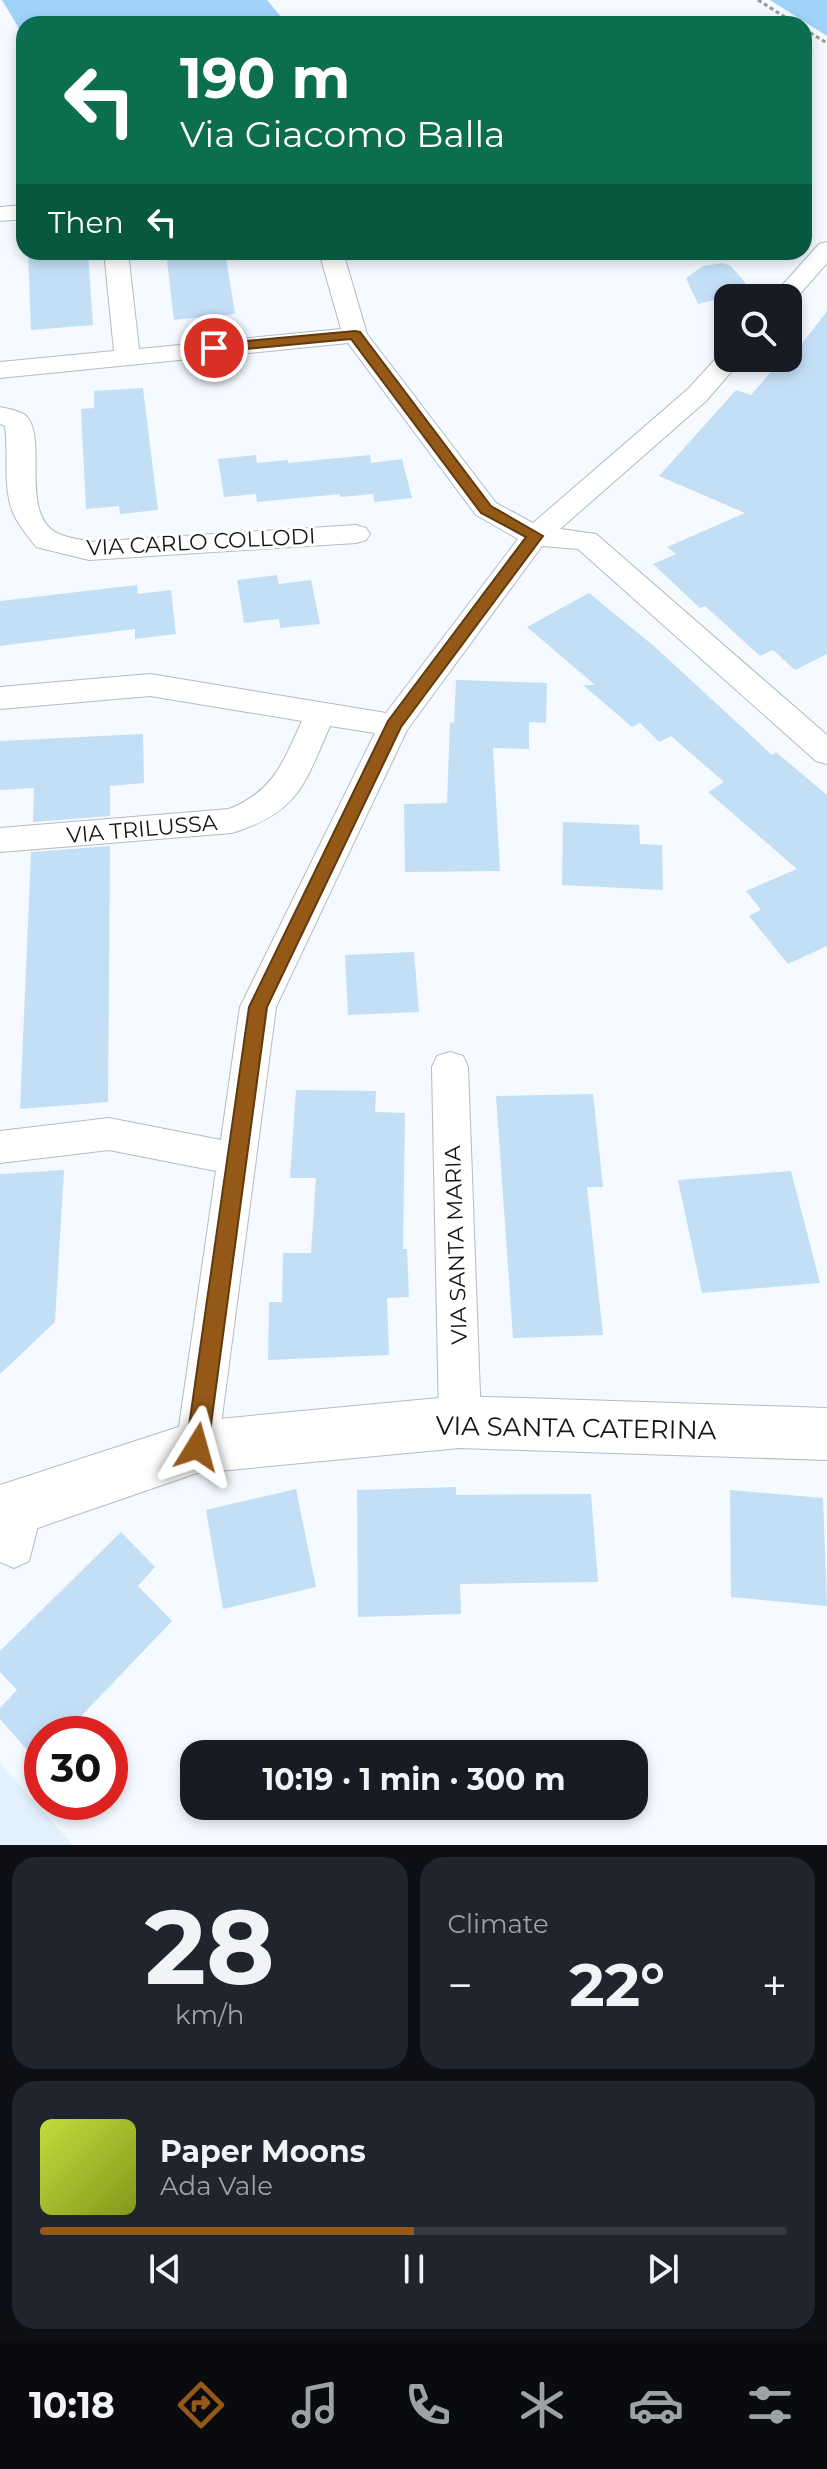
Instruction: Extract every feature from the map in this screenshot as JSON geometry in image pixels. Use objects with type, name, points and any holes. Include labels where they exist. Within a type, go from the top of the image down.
[{"type":"main road","name":"VIA SANTA CATERINA","points":[[12,1522],[197,1447],[460,1422],[827,1434]]},
{"type":"street","points":[[796,284],[827,249]]},
{"type":"street","points":[[117,260],[127,357]]},
{"type":"street","points":[[333,260],[355,335],[486,509],[535,536],[586,541],[827,753]]},
{"type":"street","points":[[0,370],[355,335]]},
{"type":"street","points":[[197,1447],[258,1007],[394,725],[535,536],[697,395],[718,372]]},
{"type":"street","name":"VIA CARLO COLLODI","points":[[0,415],[17,421],[22,450],[21,486],[27,514],[46,540],[89,551],[356,534]]},
{"type":"street","points":[[0,698],[150,685],[394,725]]},
{"type":"street","name":"VIA TRILUSSA","points":[[0,840],[232,821],[262,809],[290,781],[321,712]]},
{"type":"street","name":"VIA SANTA MARIA","points":[[450,1067],[460,1422]]},
{"type":"street","points":[[0,1147],[109,1134],[237,1159]]},
{"type":"path","points":[[758,0],[783,16]]},
{"type":"shaded area","points":[[2,0],[267,0],[280,16],[16,16],[16,24]]},
{"type":"shaded area","points":[[770,0],[827,0],[827,36],[812,27],[812,16],[795,16]]},
{"type":"shaded area","points":[[0,1763],[24,1790],[24,1820],[51,1820],[73,1845],[0,1845]]},
{"type":"building","points":[[28,260],[89,260],[93,325],[31,330]]},
{"type":"building","points":[[167,260],[226,260],[235,314],[174,320]]},
{"type":"building","points":[[723,263],[731,266],[746,284],[714,284],[714,300],[698,304],[686,278],[703,266]]},
{"type":"building","points":[[827,311],[827,654],[795,670],[773,650],[760,656],[705,606],[700,608],[653,564],[676,554],[667,547],[745,513],[659,476],[736,390],[751,395],[771,372],[802,372],[802,344]]},
{"type":"building","points":[[143,388],[158,510],[120,514],[119,506],[86,509],[81,409],[94,408],[94,391]]},
{"type":"building","points":[[256,455],[257,463],[370,455],[371,463],[402,459],[412,498],[374,502],[373,494],[340,497],[340,494],[257,502],[256,494],[224,497],[218,459]]},
{"type":"building","points":[[277,575],[279,584],[311,580],[320,624],[280,628],[279,619],[244,623],[237,580]]},
{"type":"building","points":[[137,585],[138,594],[171,590],[176,634],[135,639],[135,629],[0,646],[0,601]]},
{"type":"building","points":[[589,593],[655,647],[772,755],[776,752],[827,795],[827,946],[788,964],[749,916],[761,910],[746,891],[797,869],[708,792],[724,782],[671,736],[659,742],[640,723],[632,727],[583,685],[595,685],[527,627]]},
{"type":"building","points":[[456,680],[547,683],[546,723],[529,722],[529,749],[493,748],[500,871],[405,872],[404,804],[447,803],[450,722],[454,723]]},
{"type":"building","points":[[143,734],[144,783],[110,786],[110,816],[33,822],[34,788],[0,790],[0,741]]},
{"type":"building","points":[[563,822],[639,825],[640,844],[662,845],[663,890],[562,885]]},
{"type":"building","points":[[110,846],[108,1102],[20,1109],[31,852]]},
{"type":"building","points":[[414,952],[419,1012],[348,1015],[345,955]]},
{"type":"building","points":[[296,1090],[376,1091],[375,1112],[405,1113],[403,1249],[407,1249],[409,1297],[387,1298],[389,1355],[268,1360],[269,1302],[282,1302],[283,1253],[311,1253],[316,1178],[290,1178]]},
{"type":"building","points":[[593,1094],[603,1187],[587,1187],[603,1335],[513,1338],[496,1096]]},
{"type":"building","points":[[64,1170],[55,1322],[0,1374],[0,1174]]},
{"type":"building","points":[[791,1171],[820,1283],[702,1293],[678,1180]]},
{"type":"building","points":[[456,1487],[456,1495],[591,1494],[598,1582],[460,1584],[461,1614],[358,1617],[357,1490]]},
{"type":"building","points":[[296,1489],[316,1587],[223,1609],[206,1510]]},
{"type":"building","points":[[730,1490],[823,1498],[827,1606],[731,1597]]},
{"type":"building","points":[[121,1532],[155,1567],[138,1586],[172,1621],[81,1716],[24,1716],[24,1746],[0,1719],[0,1708],[17,1690],[0,1672],[0,1651]]},
{"type":"route","points":[[197,1447],[258,1007],[394,725],[535,536],[486,509],[355,335],[214,348]]}]
